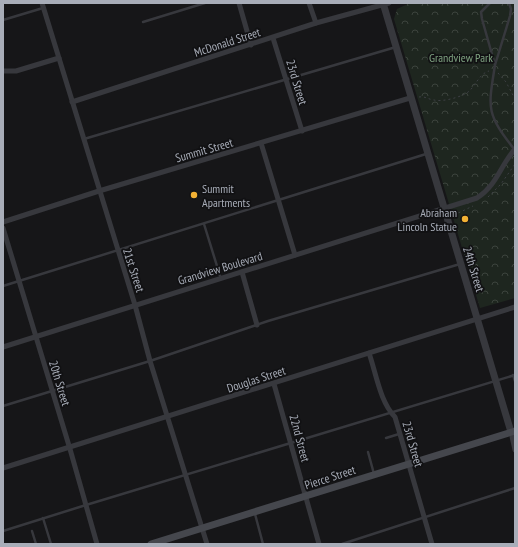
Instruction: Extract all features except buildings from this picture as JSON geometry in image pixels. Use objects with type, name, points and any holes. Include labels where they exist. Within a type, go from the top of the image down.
[{"type":"main road","name":"Pierce Street","points":[[151,544],[306,497],[408,463],[513,431]]},
{"type":"street","points":[[238,3],[251,45]]},
{"type":"street","points":[[309,3],[316,23]]},
{"type":"street","name":"McDonald Street","points":[[72,102],[316,23],[385,4]]},
{"type":"street","name":"24th Street","points":[[385,4],[410,98],[496,381],[513,431],[515,450]]},
{"type":"street","name":"21st Street","points":[[42,6],[84,139],[116,250],[135,305],[150,361],[207,544]]},
{"type":"street","name":"23rd Street","points":[[273,38],[302,131]]},
{"type":"street","points":[[3,71],[16,71],[59,58]]},
{"type":"street","name":"Summit Street","points":[[3,222],[99,191],[261,144],[410,98]]},
{"type":"street","points":[[261,144],[296,255]]},
{"type":"street","name":"Grandview Boulevard","points":[[3,347],[477,198],[486,192],[498,178],[515,149]]},
{"type":"street","name":"20th Street","points":[[3,228],[51,391],[70,448],[97,544]]},
{"type":"street","points":[[242,272],[257,325]]},
{"type":"street","name":"Douglas Street","points":[[3,468],[515,307]]},
{"type":"street","name":"23rd Street","points":[[369,353],[390,412],[395,417],[432,544]]},
{"type":"street","name":"22nd Street","points":[[274,384],[319,544]]},
{"type":"lane","points":[[143,22],[205,3]]},
{"type":"lane","points":[[490,3],[481,12],[495,65]]},
{"type":"lane","points":[[509,3],[512,9],[495,65],[489,105],[493,119],[515,149]]},
{"type":"lane","points":[[3,20],[42,6]]},
{"type":"lane","points":[[84,139],[396,47]]},
{"type":"lane","points":[[3,286],[427,154]]},
{"type":"lane","points":[[204,224],[221,278]]},
{"type":"lane","points":[[3,406],[150,361],[257,325],[460,264]]},
{"type":"lane","points":[[3,531],[86,504],[514,375],[515,381]]},
{"type":"lane","points":[[386,438],[400,434]]},
{"type":"lane","points":[[368,452],[374,474]]},
{"type":"lane","points":[[342,544],[424,519],[515,488]]},
{"type":"lane","points":[[255,512],[263,544]]},
{"type":"lane","points":[[43,518],[51,544]]},
{"type":"lane","points":[[32,531],[36,544]]},
{"type":"path","points":[[410,98],[425,96],[431,100],[440,100],[463,95],[468,92],[485,73],[494,71],[503,78],[515,99]]},
{"type":"green space","name":"Grandview Park","points":[[410,3],[515,3],[515,298],[480,308],[394,19],[397,9]]},
{"type":"place","name":"Summit Apartments","points":[[194,195]]},
{"type":"place","name":"Abraham Lincoln Statue","points":[[465,219]]}]
